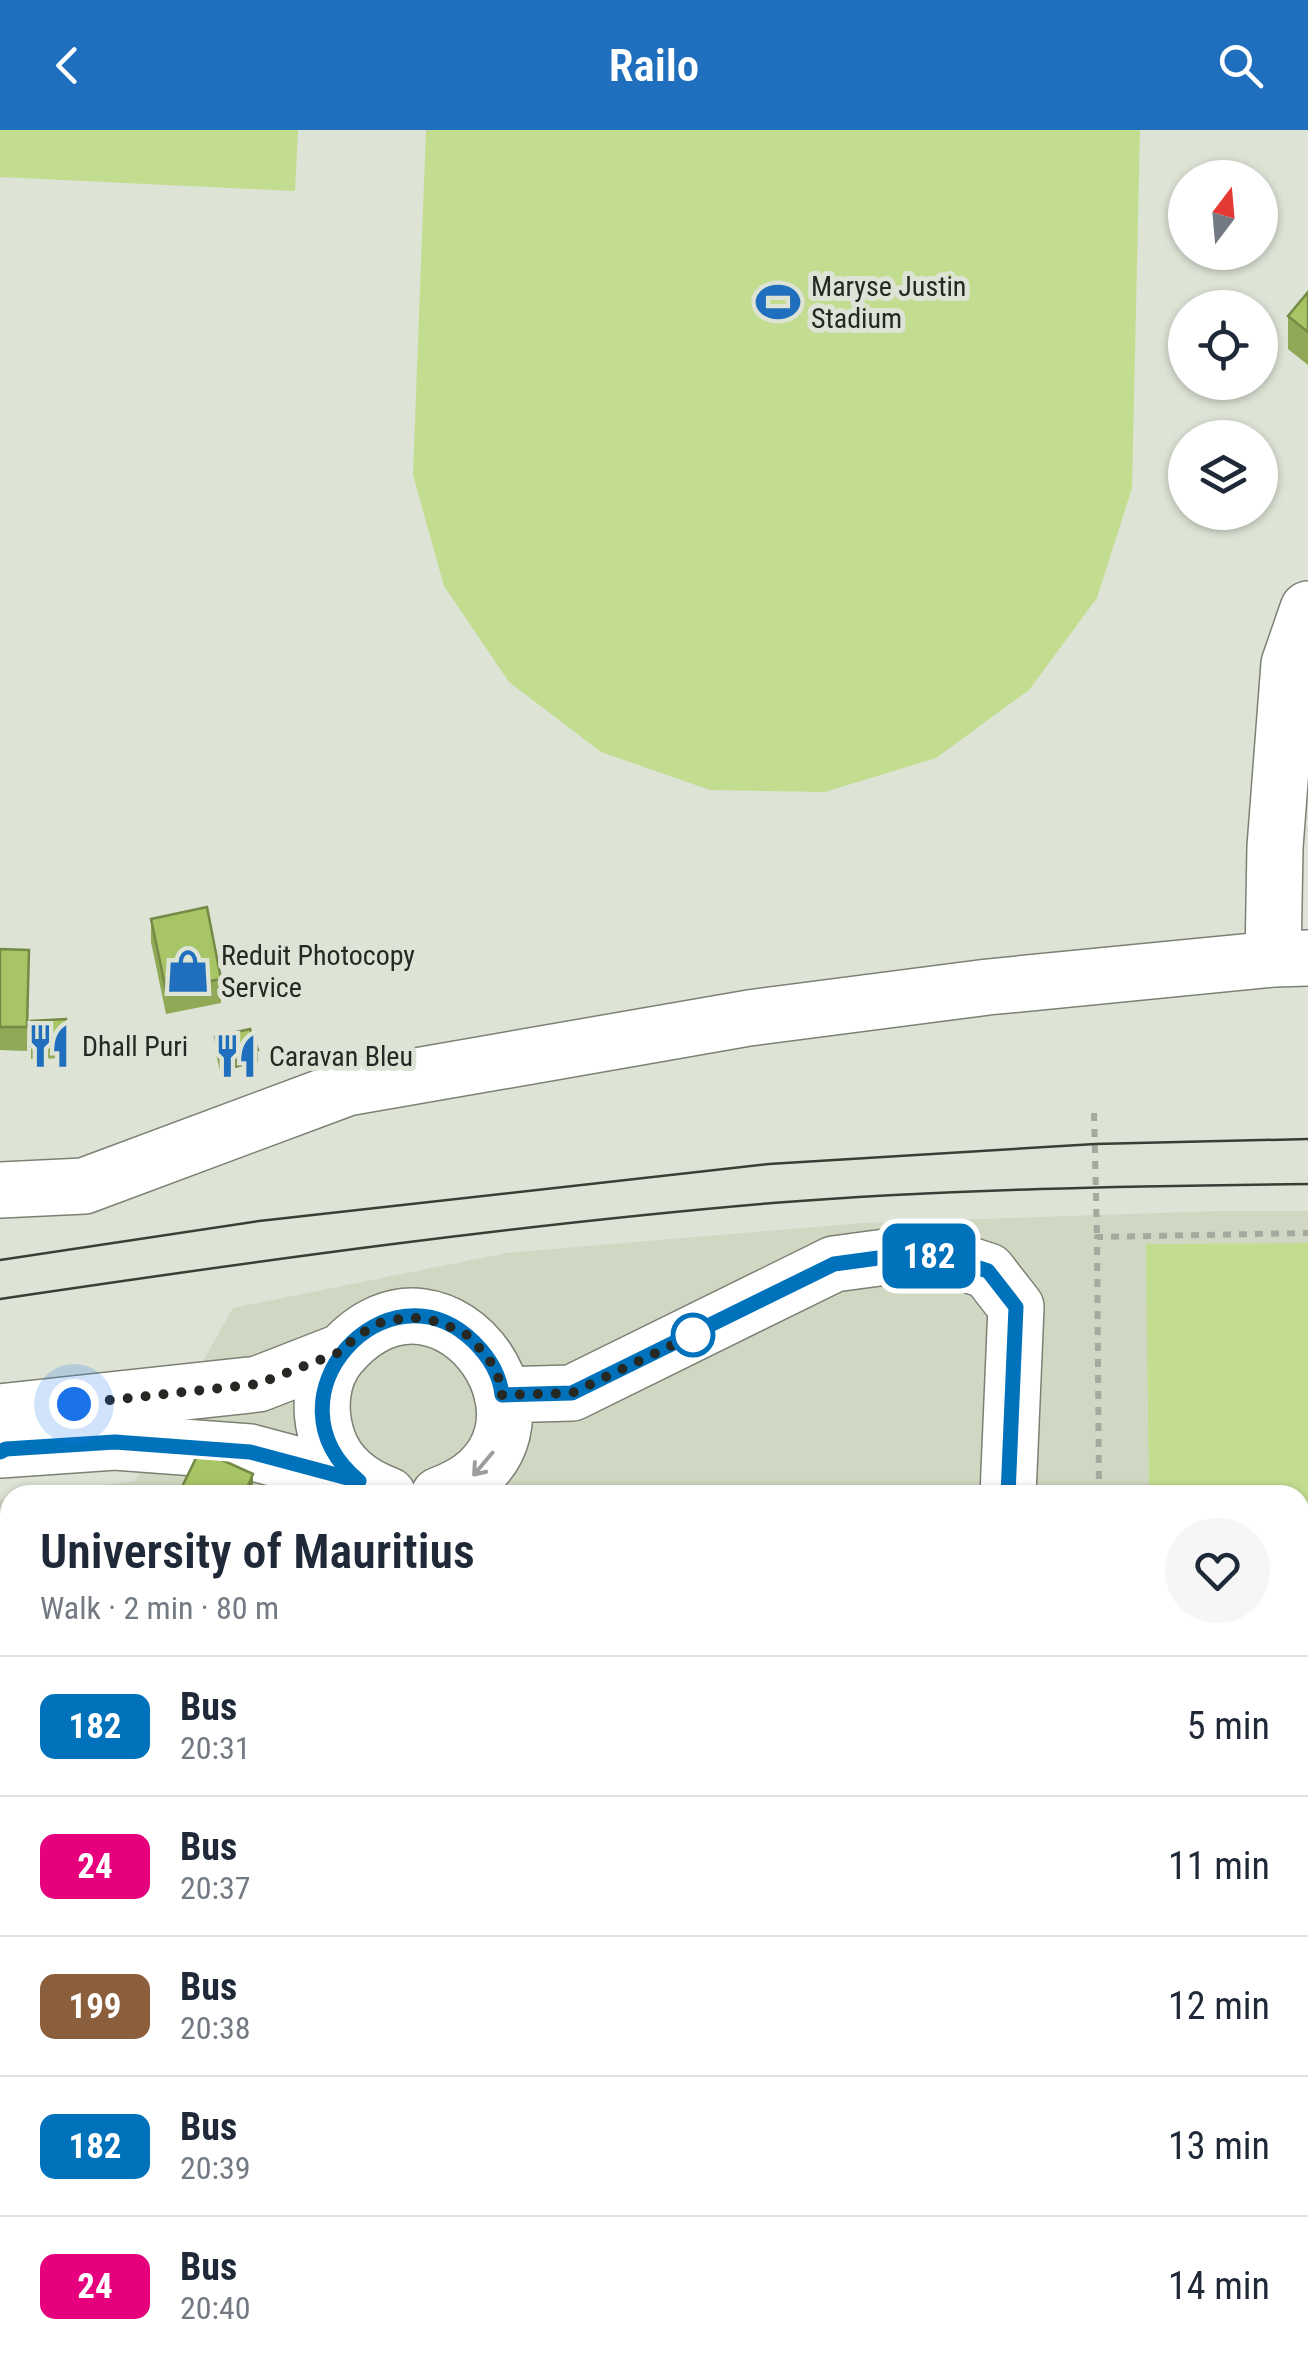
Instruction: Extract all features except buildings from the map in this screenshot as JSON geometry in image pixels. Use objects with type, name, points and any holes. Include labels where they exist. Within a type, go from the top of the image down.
[{"type":"street","points":[[0,1190],[84,1186],[365,1084],[749,1018],[988,987],[1291,958],[1275,848],[1288,664],[1308,609]]},
{"type":"street","points":[[502,1395],[572,1393],[834,1264],[908,1254],[951,1259],[988,1271],[1016,1307],[1008,1485]]},
{"type":"street","points":[[368,1485],[346,1470],[330,1446],[321,1418],[324,1388],[335,1360],[354,1338],[379,1323],[410,1317],[440,1322],[467,1335],[488,1357],[502,1385],[504,1415],[498,1445],[481,1470],[461,1485]]},
{"type":"street","points":[[1,1441],[258,1384],[343,1351]]},
{"type":"street","points":[[1,1441],[115,1442],[250,1452],[363,1485]]},
{"type":"path","points":[[1094,1113],[1099,1485]]},
{"type":"path","points":[[1097,1237],[1308,1233]]},
{"type":"shaded area","points":[[1308,1211],[1308,1485],[106,1485],[135,1481],[233,1308],[506,1253],[862,1223]]},
{"type":"green space","points":[[0,130],[298,130],[295,191],[0,177]]},
{"type":"green space","name":"Maryse Justin Stadium","points":[[426,130],[1140,130],[1132,488],[1097,598],[1029,690],[936,758],[825,792],[710,790],[601,752],[509,682],[444,586],[413,475]]},
{"type":"green space","points":[[1308,1243],[1308,1485],[1149,1485],[1146,1244]]},
{"type":"tram line","points":[[0,1260],[259,1221],[769,1164],[1095,1144],[1308,1139]]},
{"type":"tram line","points":[[0,1299],[385,1245],[772,1203],[973,1191],[1308,1184]]},
{"type":"bus line","name":"182","points":[[0,1452],[115,1442],[250,1452],[359,1481],[330,1446],[321,1418],[324,1388],[335,1360],[354,1338],[379,1323],[410,1317],[440,1322],[467,1335],[488,1357],[502,1385],[502,1395],[572,1393],[834,1264],[908,1254],[951,1259],[988,1271],[1016,1307],[1008,1485]]},
{"type":"place","name":"Maryse Justin Stadium","points":[[778,302]]},
{"type":"place","name":"Reduit Photocopy Service","points":[[188,971]]},
{"type":"place","name":"Dhall Puri","points":[[49,1046]]},
{"type":"place","name":"Caravan Bleu","points":[[236,1056]]},
{"type":"route","points":[[74,1404],[258,1384],[343,1351],[354,1338],[379,1323],[410,1317],[440,1322],[467,1335],[488,1357],[502,1385],[502,1395],[572,1393],[708,1328],[693,1335]]}]
